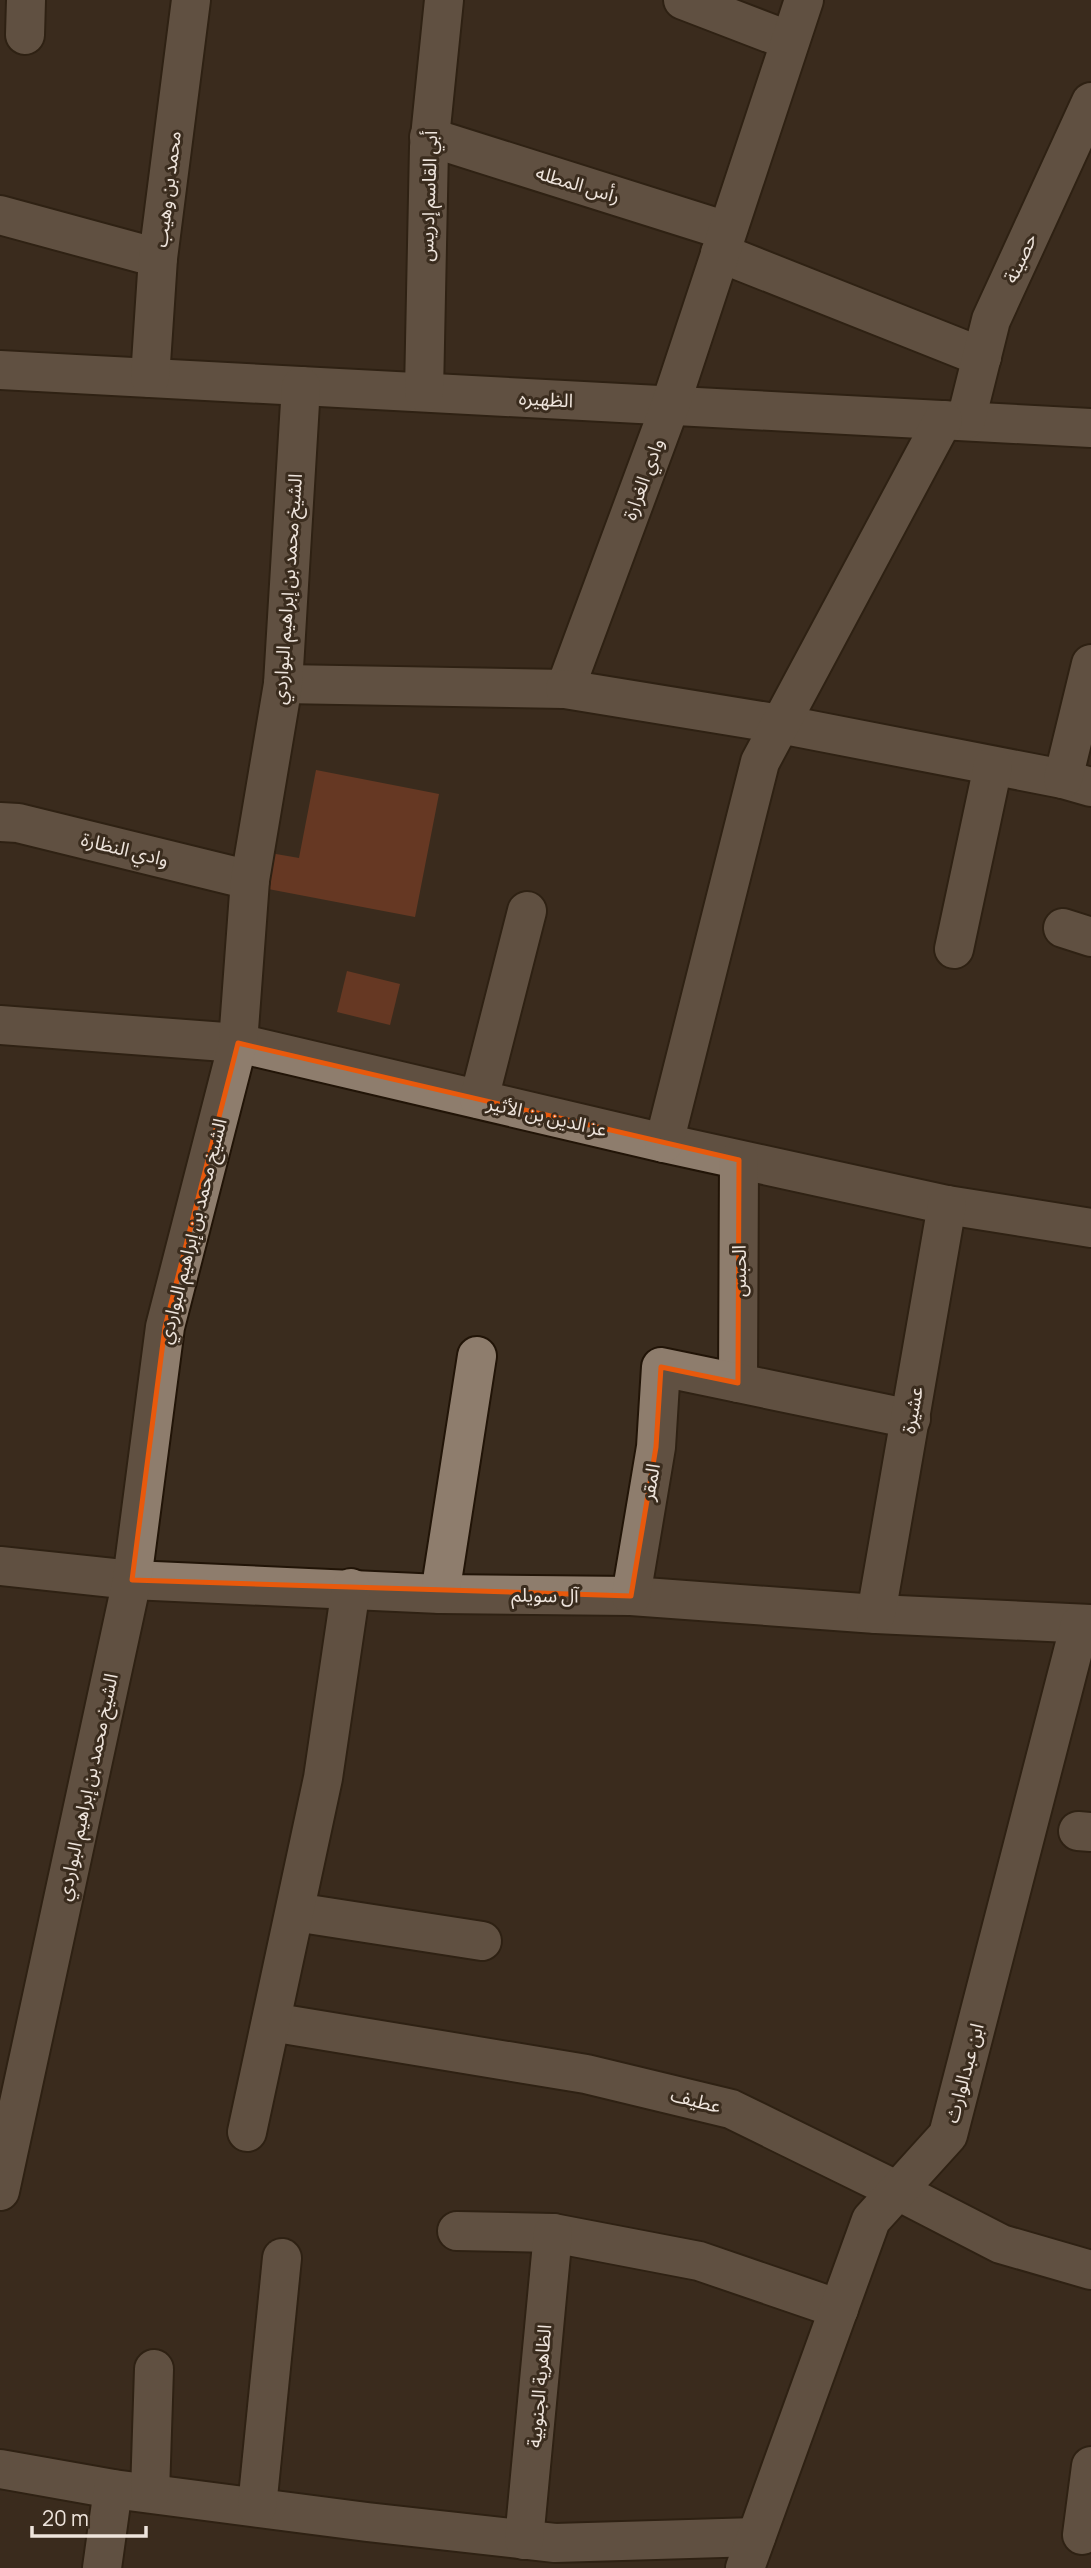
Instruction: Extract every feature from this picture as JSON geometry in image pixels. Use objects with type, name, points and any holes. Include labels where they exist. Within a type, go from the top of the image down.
[{"type":"street","name":"محمد بن وهيب","points":[[150,378],[158,258],[191,0]]},
{"type":"street","name":"أبي القاسم إدريس","points":[[424,392],[429,137],[444,0]]},
{"type":"street","points":[[683,0],[790,41]]},
{"type":"street","name":"وادي الغرارة","points":[[565,689],[670,405],[804,0]]},
{"type":"street","name":"حصينة","points":[[664,1143],[760,762],[955,420],[982,358],[991,320],[1091,102]]},
{"type":"street","name":"رأس المطله","points":[[429,137],[724,242],[982,358]]},
{"type":"street","points":[[0,215],[158,258]]},
{"type":"street","name":"الظهيره","points":[[0,370],[1091,428]]},
{"type":"street","name":"الشيخ محمد بن إبراهيم البواردي","points":[[0,2192],[7,2128],[132,1580],[165,1327],[238,1043],[250,880],[283,684],[300,386]]},
{"type":"street","points":[[283,684],[565,689],[780,724],[1077,783],[1091,664]]},
{"type":"street","points":[[954,949],[993,766]]},
{"type":"street","name":"وادي النظارة","points":[[0,822],[18,823],[250,880]]},
{"type":"street","points":[[479,1100],[527,911]]},
{"type":"street","name":"عز الدين بن الأثير","points":[[0,1025],[238,1043],[739,1160],[947,1205],[1091,1228]]},
{"type":"street","name":"الحبس","points":[[738,1383],[739,1160]]},
{"type":"street","name":"عشيرة","points":[[876,1614],[947,1205]]},
{"type":"street","points":[[440,1594],[477,1356]]},
{"type":"street","name":"المقر","points":[[631,1596],[656,1447],[662,1367],[738,1383]]},
{"type":"street","points":[[738,1383],[911,1419]]},
{"type":"street","name":"آل سويلم","points":[[0,1566],[132,1580],[440,1594],[631,1596],[876,1614],[1086,1624]]},
{"type":"street","points":[[247,2132],[323,1778],[351,1588]]},
{"type":"street","name":"ابن عبدالوارث","points":[[751,2552],[871,2220],[948,2135],[1086,1624]]},
{"type":"street","points":[[295,1912],[482,1941]]},
{"type":"street","name":"عطيف","points":[[271,2022],[586,2074],[731,2109],[898,2190],[1001,2244],[1091,2270]]},
{"type":"street","points":[[457,2231],[553,2233],[699,2262],[839,2309]]},
{"type":"street","name":"الظاهرية الجنوبية","points":[[524,2540],[553,2233]]},
{"type":"street","points":[[257,2507],[282,2258]]},
{"type":"street","points":[[150,2493],[154,2370]]},
{"type":"street","points":[[1082,2535],[1091,2466]]},
{"type":"street","points":[[0,2469],[113,2489],[524,2540],[751,2552]]},
{"type":"street","points":[[102,2568],[113,2489]]},
{"type":"highlighted area","points":[[238,1043],[739,1160],[738,1383],[661,1367],[656,1447],[631,1596],[132,1580],[165,1327]]},
{"type":"building","points":[[316,770],[439,794],[415,917],[263,888],[270,853],[299,858]]},
{"type":"building","points":[[347,971],[400,984],[390,1025],[337,1012]]}]
